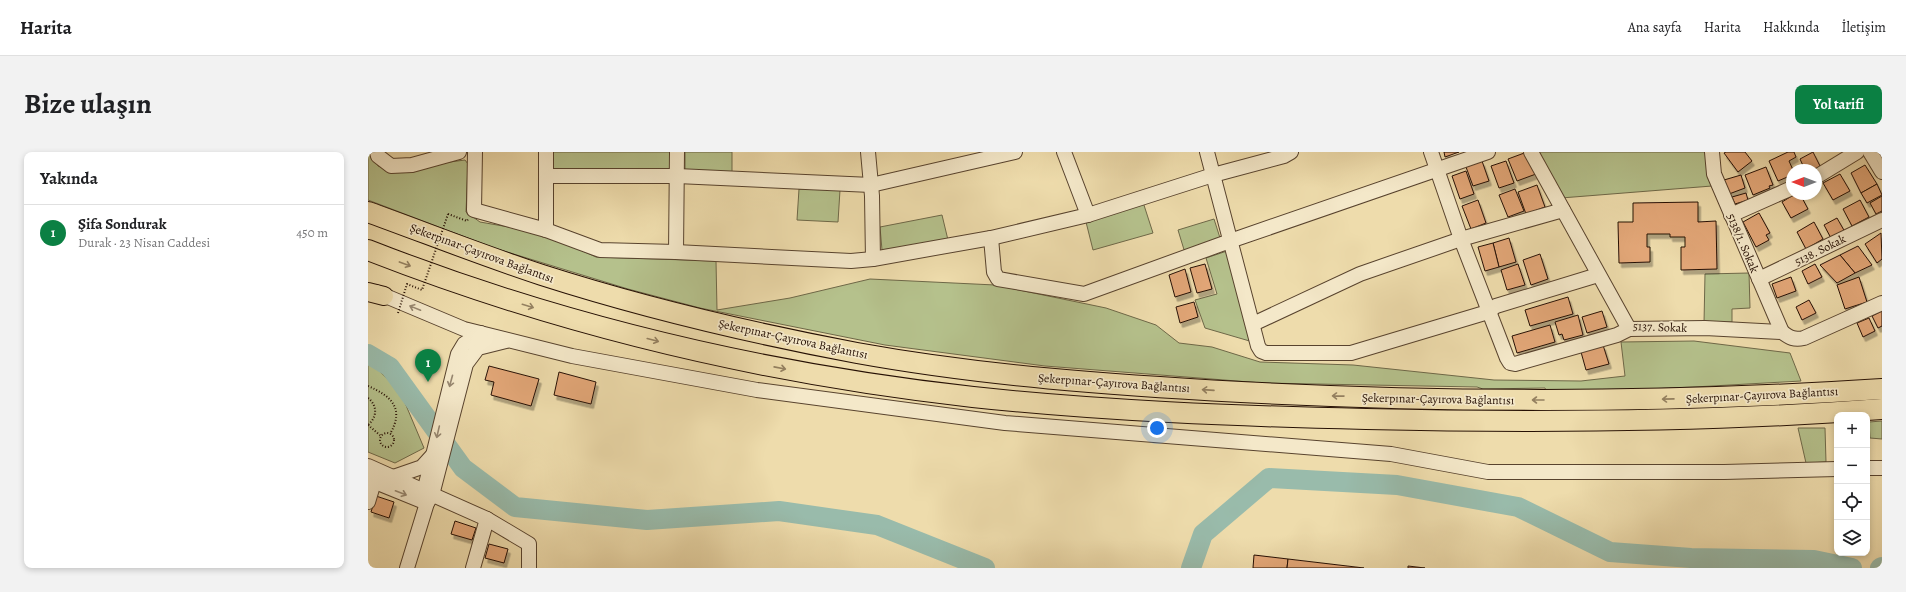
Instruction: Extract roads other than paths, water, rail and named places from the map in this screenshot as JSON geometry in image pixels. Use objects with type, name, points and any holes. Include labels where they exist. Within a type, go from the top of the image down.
[{"type":"highway","name":"Şekerpınar-Çayırova Bağlantısı","points":[[368,212],[542,275],[673,312],[821,346],[869,355],[1039,378],[1320,396],[1422,398],[1605,400],[1690,399],[1882,389]]},
{"type":"highway","name":"Şekerpınar-Çayırova Bağlantısı","points":[[368,250],[508,300],[666,344],[820,375],[971,397],[1043,404],[1245,415],[1465,421],[1716,418],[1882,409]]},
{"type":"highway","points":[[1861,390],[1882,385]]},
{"type":"street","points":[[377,152],[378,156],[391,166],[412,165],[459,152]]},
{"type":"street","points":[[475,152],[474,210],[546,230],[600,250],[676,252],[851,262],[991,238],[1088,215],[1213,175],[1284,156],[1291,152]]},
{"type":"street","points":[[546,152],[546,230]]},
{"type":"street","points":[[676,252],[677,152]]},
{"type":"street","points":[[868,152],[871,185],[873,259]]},
{"type":"street","points":[[546,176],[677,176],[871,185],[1015,152]]},
{"type":"street","points":[[1064,152],[1088,215]]},
{"type":"street","points":[[1207,152],[1258,346],[1261,351],[1266,353],[1351,353],[1489,306],[1598,275]]},
{"type":"street","points":[[1431,152],[1461,239],[1489,306],[1507,358],[1510,362],[1515,364],[1616,335],[1629,328]]},
{"type":"street","points":[[991,238],[994,272],[998,279],[1084,294],[1230,241],[1488,152]]},
{"type":"street","name":"5137. Sokak","points":[[1531,152],[1598,275],[1629,328],[1705,328],[1782,332],[1789,337],[1796,339],[1804,338],[1882,303]]},
{"type":"street","name":"5138/1. Sokak","points":[[1712,152],[1714,174],[1782,332]]},
{"type":"street","points":[[1822,173],[1857,152]]},
{"type":"street","points":[[1870,152],[1882,172]]},
{"type":"street","points":[[1731,215],[1786,191]]},
{"type":"street","points":[[1252,324],[1360,274],[1461,239],[1563,210]]},
{"type":"street","name":"5138. Sokak","points":[[1759,279],[1882,220]]},
{"type":"street","points":[[373,292],[426,313],[441,321],[481,334],[572,356],[757,390],[1005,423],[1391,454],[1488,472],[1724,472],[1834,469]]},
{"type":"street","points":[[441,321],[462,338],[467,353],[466,364],[449,409]]},
{"type":"street","points":[[407,568],[428,497],[449,409],[458,354],[464,344],[481,334]]},
{"type":"street","points":[[466,364],[478,348],[511,341]]},
{"type":"street","points":[[393,477],[422,467],[437,456]]},
{"type":"street","points":[[368,466],[393,477],[428,497]]},
{"type":"street","points":[[1870,468],[1882,468]]},
{"type":"street","points":[[368,502],[371,481],[428,497],[487,519],[529,544],[529,568]]},
{"type":"street","points":[[473,568],[487,519]]},
{"type":"waterway","points":[[368,354],[390,367],[463,468],[515,507],[647,520],[779,511],[877,525],[985,568]]},
{"type":"waterway","points":[[1191,568],[1203,534],[1269,478],[1397,485],[1518,507],[1610,552],[1691,558],[1814,560],[1852,568]]},
{"type":"place","name":"Şifa Sondurak","points":[[428,382]]}]
